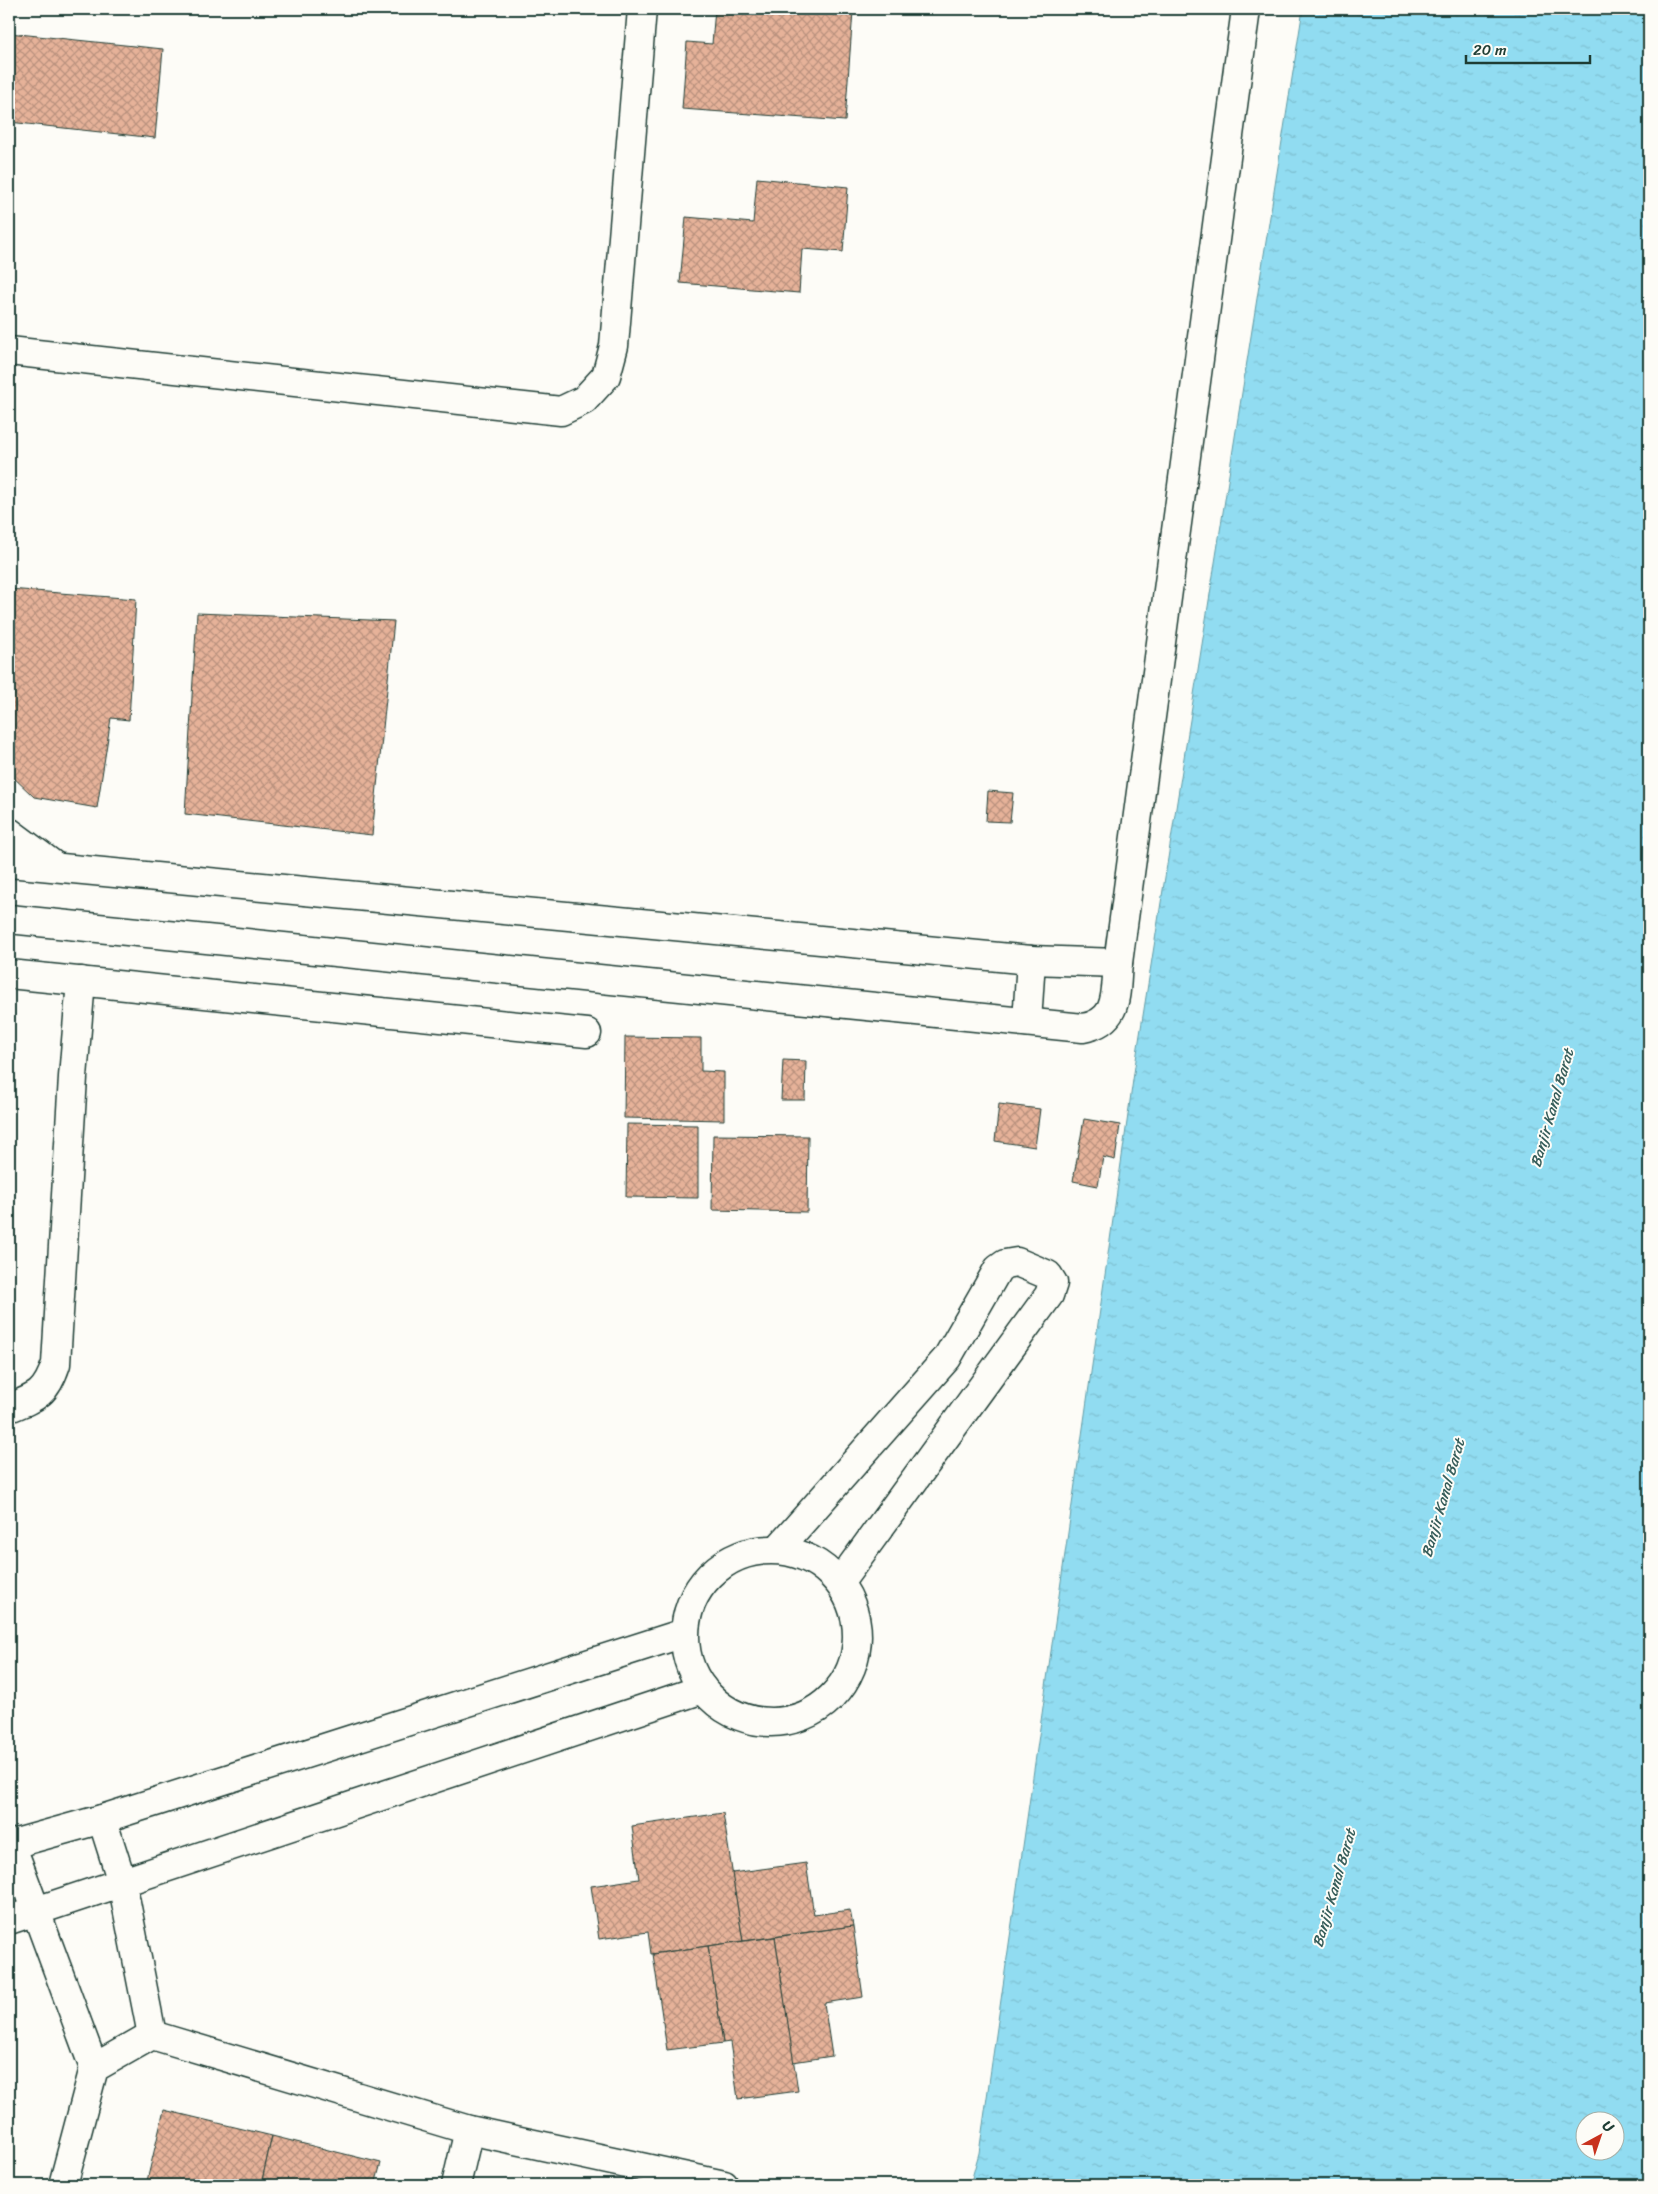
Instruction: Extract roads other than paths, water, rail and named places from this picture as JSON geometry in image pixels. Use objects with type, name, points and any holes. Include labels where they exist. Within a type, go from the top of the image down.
[{"type":"street","points":[[9,351],[561,411],[584,400],[606,376],[614,346],[642,9]]},
{"type":"street","points":[[9,919],[1083,1028],[1097,1025],[1108,1016],[1114,1006],[1118,963],[1246,9]]},
{"type":"street","points":[[9,832],[56,867]]},
{"type":"street","points":[[9,863],[1031,960],[1118,963]]},
{"type":"street","points":[[1027,1022],[1031,960]]},
{"type":"street","points":[[9,974],[587,1033]]},
{"type":"street","points":[[9,1408],[28,1400],[45,1389],[56,1364],[73,1077],[81,981]]},
{"type":"street","points":[[778,1548],[946,1358],[998,1269],[1005,1264],[1017,1262],[1048,1275],[1053,1283],[1050,1294],[840,1582]]},
{"type":"street","points":[[778,1548],[813,1558],[840,1582],[857,1618],[856,1656],[840,1691],[809,1715],[771,1723],[733,1714],[703,1689],[689,1663],[684,1633],[692,1599],[713,1571],[743,1553],[778,1548]]},
{"type":"street","points":[[64,2185],[94,2068],[10,1844],[102,1819],[684,1633]]},
{"type":"street","points":[[9,1920],[703,1689]]},
{"type":"street","points":[[102,1819],[122,1882],[152,2035]]},
{"type":"street","points":[[94,2068],[152,2035],[469,2130],[724,2185]]},
{"type":"street","points":[[456,2185],[469,2130]]},
{"type":"water","name":"Banjir Kanal Barat","points":[[1303,9],[1649,9],[1649,2185],[970,2185],[979,2153],[1135,1066]]}]
